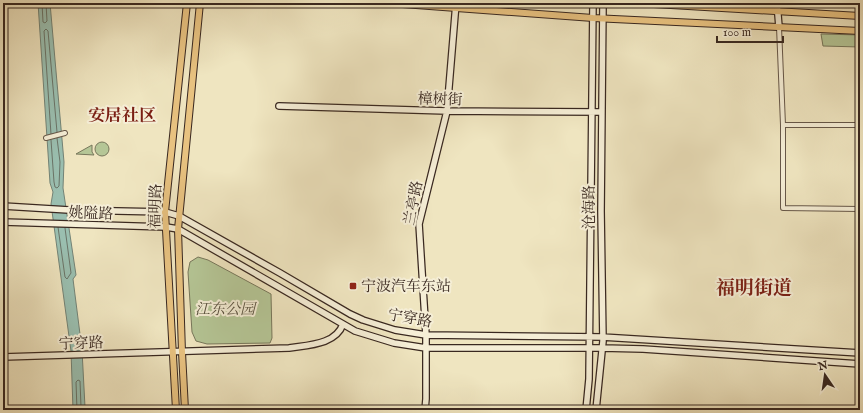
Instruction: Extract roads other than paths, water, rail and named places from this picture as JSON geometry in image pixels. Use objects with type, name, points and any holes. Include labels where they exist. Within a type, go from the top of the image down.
[{"type":"main road","name":"福明路","points":[[176,410],[165,212],[187,3]]},
{"type":"main road","name":"福明路","points":[[185,410],[178,229],[200,3]]},
{"type":"main road","points":[[389,3],[456,6],[593,18],[860,31]]},
{"type":"main road","name":"沧海路","points":[[586,410],[590,348],[593,3]]},
{"type":"main road","name":"沧海路","points":[[596,410],[602,348],[601,112],[603,3]]},
{"type":"main road","points":[[637,3],[860,16]]},
{"type":"main road","points":[[777,3],[779,27]]},
{"type":"main road","name":"兰亭路","points":[[425,410],[426,335],[419,224],[447,111],[456,6]]},
{"type":"main road","name":"樟树街","points":[[279,106],[447,111],[601,112]]},
{"type":"main road","name":"姚隘路","points":[[3,206],[69,210],[165,212],[179,216]]},
{"type":"main road","name":"宁穿路","points":[[179,216],[280,272],[350,314],[363,320],[395,330],[426,335],[590,336],[860,353]]},
{"type":"main road","name":"姚隘路","points":[[3,222],[166,227],[178,229]]},
{"type":"main road","name":"宁穿路","points":[[178,229],[355,331],[394,343],[426,348],[643,349],[860,364]]},
{"type":"main road","name":"宁穿路","points":[[3,358],[289,348],[308,345],[334,337],[340,332],[343,324]]},
{"type":"street","points":[[779,27],[783,125],[783,208],[860,210]]},
{"type":"street","points":[[783,125],[860,125]]},
{"type":"street","points":[[46,138],[65,133]]},
{"type":"water","points":[[38,3],[50,3],[64,162],[63,188],[76,275],[73,279],[82,350],[85,407],[88,410],[73,410],[71,351],[51,204],[53,192],[50,183]]},
{"type":"place","name":"宁波汽车东站","points":[[353,286]]},
{"type":"district","name":"安居社区","points":[[122,115]]},
{"type":"district","name":"福明街道","points":[[754,287]]},
{"type":"park label","name":"江东公园","points":[[225,309]]}]
